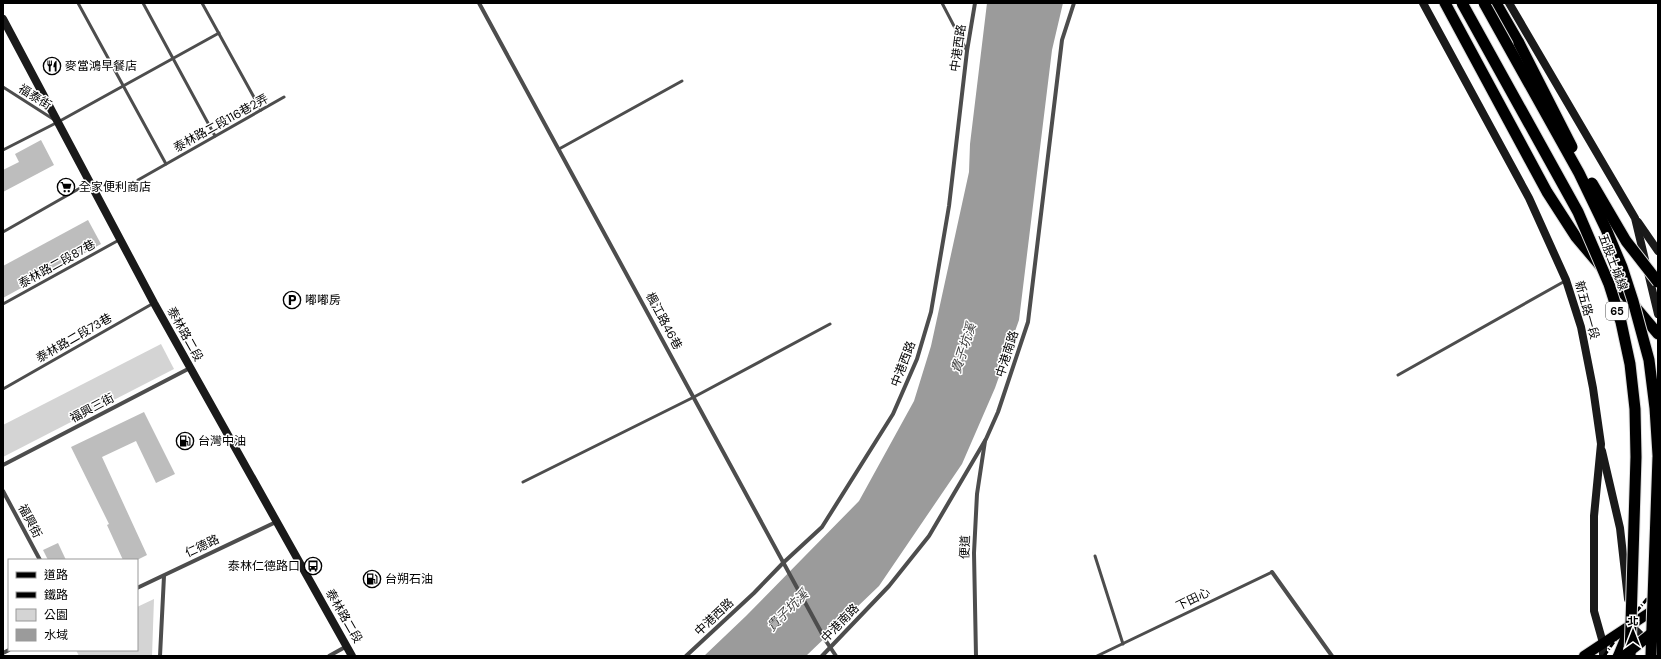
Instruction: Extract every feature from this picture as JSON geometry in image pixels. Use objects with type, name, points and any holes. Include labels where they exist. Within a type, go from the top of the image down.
[{"type":"highway","points":[[1445,3],[1547,192],[1576,237],[1658,334]]},
{"type":"highway","name":"五股土城線","points":[[1462,3],[1578,212],[1606,277],[1620,322],[1630,372],[1635,409],[1636,457],[1630,656]]},
{"type":"highway","name":"五股土城線","points":[[1484,3],[1579,173],[1606,229],[1622,267],[1649,360],[1655,408],[1658,456],[1651,656]]},
{"type":"highway","points":[[1496,3],[1519,43],[1594,187],[1626,241],[1658,282]]},
{"type":"highway","points":[[1624,656],[1658,629]]},
{"type":"main road","name":"新五路一段","points":[[1423,3],[1529,198],[1566,280],[1581,327],[1601,444],[1594,516],[1594,611],[1603,643],[1603,656]]},
{"type":"main road","points":[[1509,3],[1635,218],[1658,251]]},
{"type":"main road","name":"泰林路二段","points":[[3,20],[154,303],[352,656]]},
{"type":"main road","points":[[1635,218],[1658,314]]},
{"type":"main road","points":[[1601,444],[1620,528],[1631,626],[1618,656]]},
{"type":"main road","points":[[1584,656],[1658,607]]},
{"type":"main road","points":[[1631,626],[1658,652]]},
{"type":"street","name":"楓江路46巷","points":[[479,3],[830,649]]},
{"type":"street","name":"中港西路","points":[[686,656],[822,527],[893,414],[917,359],[931,312],[949,206],[967,50],[975,3]]},
{"type":"street","name":"中港南路","points":[[822,656],[889,586],[929,536],[986,439],[998,412],[1028,322],[1062,40],[1074,3]]},
{"type":"street","name":"福興三街","points":[[3,466],[190,368]]},
{"type":"street","name":"便道","points":[[976,656],[975,546],[977,494],[986,439]]},
{"type":"street","name":"福興街","points":[[3,491],[39,559]]},
{"type":"street","name":"仁德路","points":[[138,588],[276,522]]},
{"type":"street","points":[[1272,572],[1332,656]]},
{"type":"street","points":[[160,656],[164,576]]},
{"type":"street","points":[[329,656],[347,646]]},
{"type":"street","points":[[830,649],[836,656]]},
{"type":"lane","name":"泰林路二段116巷2弄","points":[[78,3],[166,164]]},
{"type":"lane","points":[[143,3],[215,136]]},
{"type":"lane","points":[[202,3],[261,110]]},
{"type":"lane","points":[[942,3],[967,50]]},
{"type":"lane","points":[[3,150],[58,122],[219,33]]},
{"type":"lane","points":[[559,149],[682,82]]},
{"type":"lane","name":"福泰街","points":[[3,87],[58,122]]},
{"type":"lane","name":"泰林路二段116巷2弄","points":[[138,180],[284,97]]},
{"type":"lane","points":[[3,232],[89,183]]},
{"type":"lane","name":"泰林路二段87巷","points":[[3,304],[120,240]]},
{"type":"lane","points":[[1398,376],[1566,280]]},
{"type":"lane","name":"泰林路二段73巷","points":[[3,389],[154,303]]},
{"type":"lane","points":[[523,482],[694,397],[830,324]]},
{"type":"lane","points":[[1095,556],[1123,644]]},
{"type":"lane","name":"下田心","points":[[1097,656],[1272,572]]},
{"type":"green space","points":[[161,344],[174,369],[3,457],[3,425]]},
{"type":"green space","points":[[154,599],[152,656],[79,656],[76,651],[138,651],[138,607]]},
{"type":"water","name":"貴子坑溪","points":[[987,3],[1063,3],[1052,50],[1019,320],[995,388],[962,464],[879,586],[806,656],[704,656],[746,616],[859,501],[914,401],[931,346],[969,172],[970,144]]},
{"type":"building","points":[[41,140],[54,165],[3,192],[3,170],[19,162],[15,154]]},
{"type":"building","points":[[88,220],[101,244],[3,298],[3,266]]},
{"type":"building","points":[[144,412],[175,474],[156,483],[136,441],[102,457],[147,555],[138,560],[123,559],[107,525],[109,524],[71,447]]},
{"type":"building","points":[[58,543],[66,559],[48,559],[43,550]]},
{"type":"railway","points":[[1604,656],[1630,619],[1658,586]]},
{"type":"railway","points":[[1614,656],[1636,624],[1658,598]]},
{"type":"place","name":"麥當鴻早餐店","points":[[52,66]]},
{"type":"place","name":"全家便利商店","points":[[66,187]]},
{"type":"place","name":"嘟嘟房","points":[[292,300]]},
{"type":"place","name":"台灣中油","points":[[185,441]]},
{"type":"place","name":"泰林仁德路口","points":[[313,566]]},
{"type":"place","name":"台朔石油","points":[[372,579]]}]
